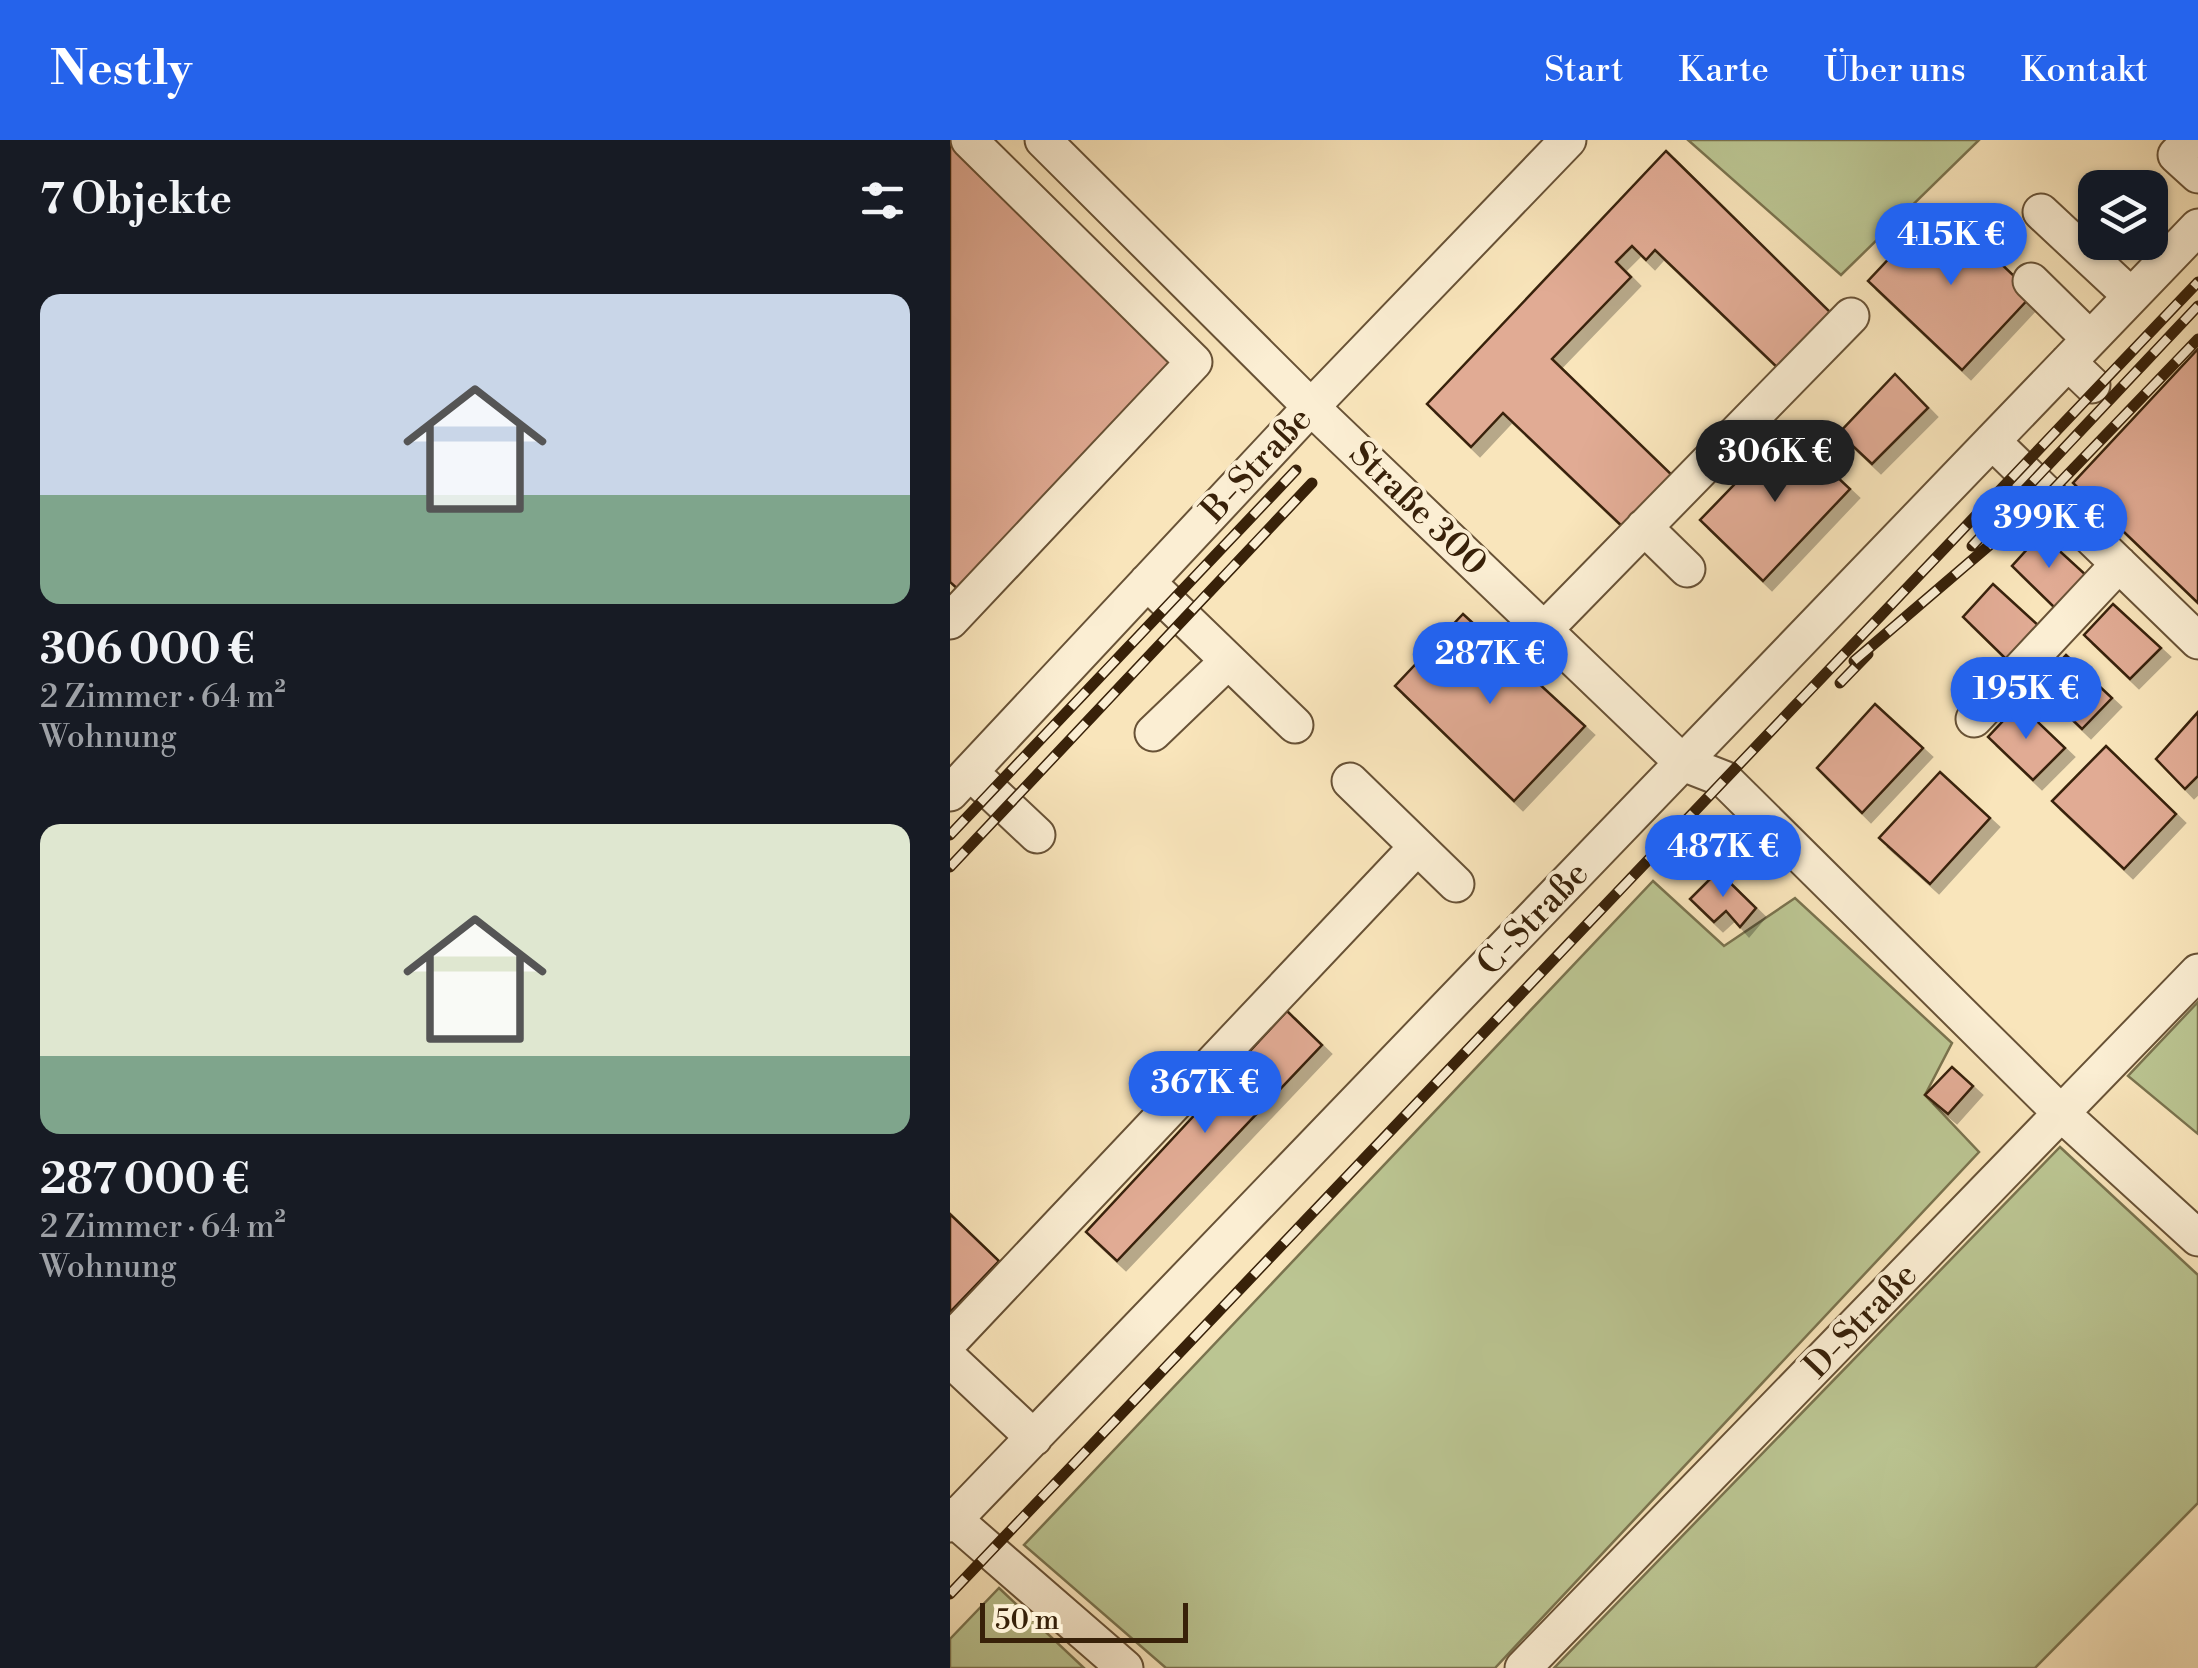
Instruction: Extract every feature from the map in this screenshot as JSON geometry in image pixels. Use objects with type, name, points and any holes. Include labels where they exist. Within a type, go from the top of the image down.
[{"type":"lane","points":[[950,620],[1194,362],[969,140]]},
{"type":"lane","name":"Straße 300","points":[[1043,140],[1544,630],[1683,762],[1724,779],[2062,1114],[2198,1238]]},
{"type":"lane","name":"B-Straße","points":[[960,782],[1311,406],[1568,140]]},
{"type":"lane","points":[[2190,140],[2176,154],[2198,175]]},
{"type":"lane","points":[[2041,212],[2131,296]]},
{"type":"lane","name":"C-Straße","points":[[951,1520],[1992,441],[2083,362],[2131,296],[2198,227]]},
{"type":"lane","points":[[2031,281],[2083,362]]},
{"type":"lane","points":[[1544,630],[1850,316]]},
{"type":"lane","points":[[1992,441],[2198,641]]},
{"type":"lane","points":[[1644,528],[1688,569]]},
{"type":"lane","points":[[1974,718],[2118,564]]},
{"type":"lane","points":[[1147,582],[1295,724]]},
{"type":"lane","points":[[1153,732],[1228,660]]},
{"type":"lane","points":[[1350,781],[1456,884]]},
{"type":"lane","points":[[960,782],[1037,835]]},
{"type":"lane","points":[[950,1341],[1417,847]]},
{"type":"lane","name":"D-Straße","points":[[1523,1668],[2198,972]]},
{"type":"lane","points":[[950,1359],[1034,1438]]},
{"type":"lane","points":[[951,1520],[1126,1668]]},
{"type":"green space","points":[[1688,140],[1979,140],[1841,275]]},
{"type":"green space","points":[[1653,881],[1724,946],[1795,898],[1952,1043],[1925,1095],[1979,1152],[1495,1668],[1166,1668],[1024,1545]]},
{"type":"green space","points":[[2198,1002],[2198,1134],[2128,1076]]},
{"type":"green space","points":[[2060,1147],[2198,1275],[2198,1503],[2035,1668],[1554,1668]]},
{"type":"green space","points":[[999,1588],[1084,1668],[950,1668],[950,1639]]},
{"type":"building","points":[[950,140],[1181,359],[961,592],[950,582]]},
{"type":"building","points":[[1666,151],[1832,314],[1780,370],[1655,250],[1646,260],[1632,246],[1616,262],[1631,277],[1552,359],[1676,479],[1627,531],[1503,413],[1471,447],[1427,404]]},
{"type":"building","points":[[1939,205],[2033,294],[1962,370],[1868,281]]},
{"type":"building","points":[[2198,349],[2198,603],[2073,483]]},
{"type":"building","points":[[1895,374],[1928,408],[1872,464],[1839,433]]},
{"type":"building","points":[[1787,430],[1850,489],[1763,581],[1700,520]]},
{"type":"building","points":[[2041,534],[2087,576],[2056,609],[2012,566]]},
{"type":"building","points":[[1993,584],[2039,626],[2007,660],[1963,617]]},
{"type":"building","points":[[2113,604],[2161,648],[2130,679],[2084,635]]},
{"type":"building","points":[[1463,614],[1585,726],[1514,801],[1395,686]]},
{"type":"building","points":[[2066,655],[2112,698],[2082,729],[2037,686]]},
{"type":"building","points":[[1875,704],[1923,748],[1862,813],[1817,768]]},
{"type":"building","points":[[2019,704],[2065,748],[2033,780],[1988,737]]},
{"type":"building","points":[[2198,712],[2198,776],[2185,789],[2156,759]]},
{"type":"building","points":[[2106,746],[2176,814],[2124,869],[2052,801]]},
{"type":"building","points":[[1940,772],[1990,818],[1930,884],[1879,838]]},
{"type":"building","points":[[1718,871],[1756,908],[1740,927],[1726,911],[1714,922],[1690,899]]},
{"type":"building","points":[[1287,1011],[1322,1045],[1117,1261],[1086,1232],[1202,1107],[1211,1115],[1238,1088],[1226,1077]]},
{"type":"building","points":[[1952,1067],[1973,1086],[1948,1114],[1925,1095]]},
{"type":"building","points":[[950,1214],[999,1261],[950,1312]]},
{"type":"railway","points":[[950,1594],[2198,282]]},
{"type":"railway","points":[[1972,546],[2198,306]]},
{"type":"railway","points":[[1854,661],[2048,495],[2198,339]]},
{"type":"railway","points":[[950,835],[1296,470]]},
{"type":"railway","points":[[950,867],[1312,483]]},
{"type":"railway","points":[[1840,683],[1868,654]]}]
